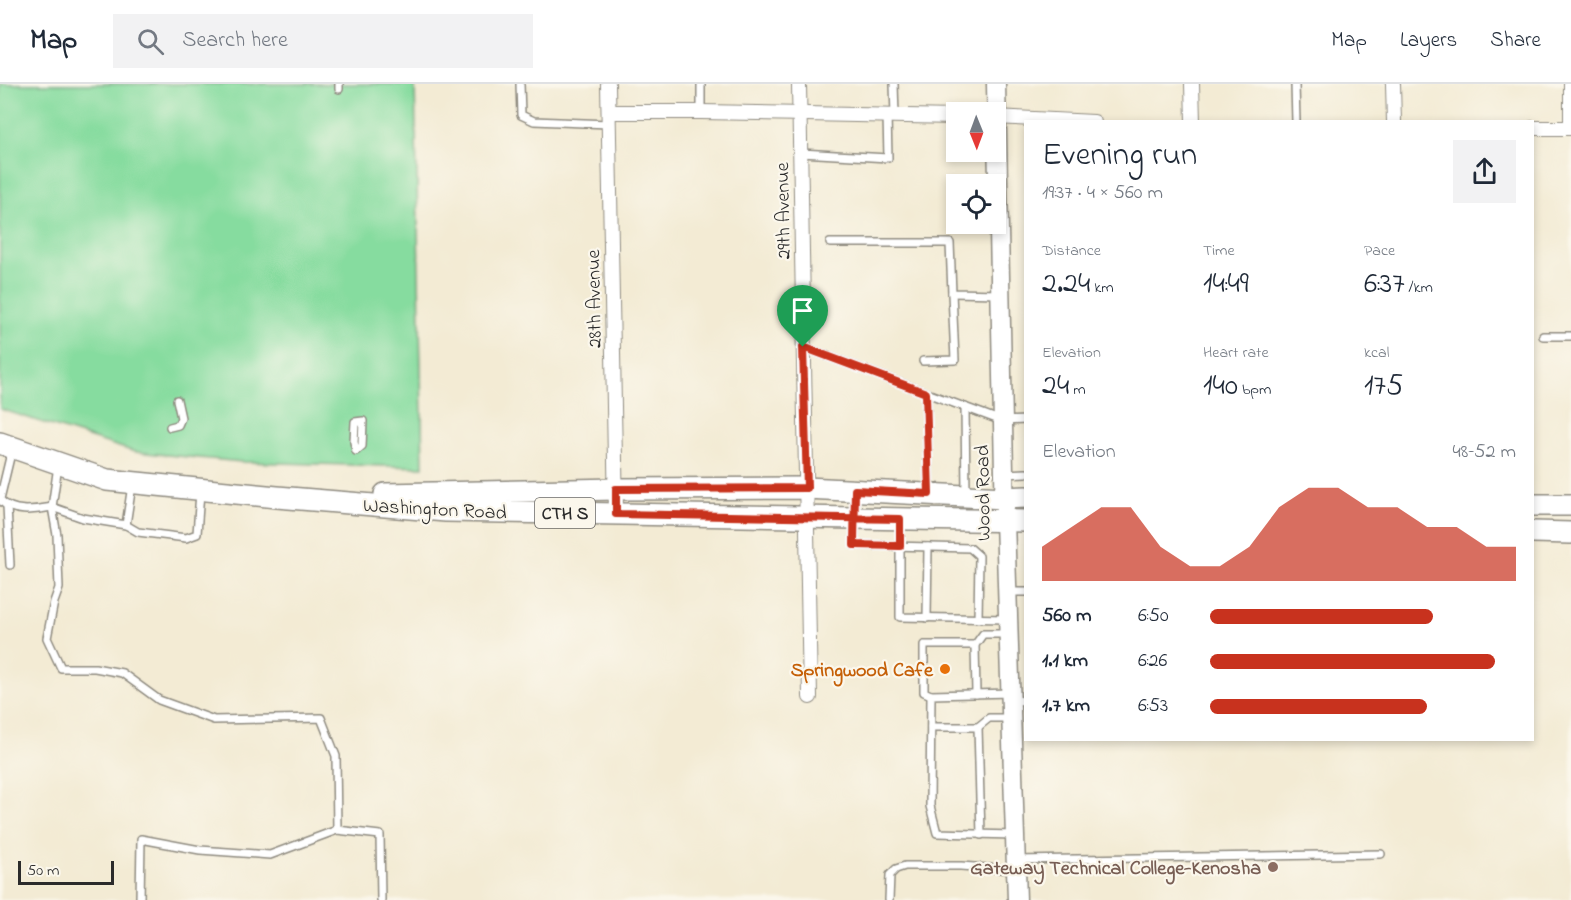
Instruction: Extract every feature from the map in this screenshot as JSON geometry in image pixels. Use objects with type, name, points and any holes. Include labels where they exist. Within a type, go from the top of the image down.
[{"type":"main road","name":"Washington Road","points":[[6,445],[107,480],[446,511],[1024,521]]},
{"type":"main road","name":"Washington Road","points":[[277,497],[616,489],[807,488],[1016,497]]},
{"type":"main road","points":[[1534,505],[1571,505]]},
{"type":"main road","points":[[1534,532],[1571,532]]},
{"type":"street","name":"28th Avenue","points":[[608,84],[616,514]]},
{"type":"street","name":"29th Avenue","points":[[800,84],[810,697]]},
{"type":"street","name":"Wood Road","points":[[996,84],[997,102]]},
{"type":"street","points":[[1192,84],[1193,120]]},
{"type":"street","points":[[1393,84],[1394,120]]},
{"type":"street","points":[[1570,84],[1571,123]]},
{"type":"street","points":[[609,118],[701,112],[946,117]]},
{"type":"street","points":[[1006,117],[1055,120]]},
{"type":"street","points":[[1534,128],[1571,129]]},
{"type":"street","name":"Wood Road","points":[[998,162],[1004,474],[1016,497],[1005,520],[1009,627],[1015,703],[1017,900]]},
{"type":"lane","points":[[520,84],[521,115],[526,119],[534,121],[609,118]]},
{"type":"lane","points":[[701,84],[701,112]]},
{"type":"lane","points":[[801,153],[888,158],[894,84]]},
{"type":"lane","points":[[1295,84],[1296,120]]},
{"type":"lane","points":[[830,243],[950,243],[955,360],[923,361]]},
{"type":"lane","points":[[952,293],[1000,294]]},
{"type":"lane","points":[[1543,336],[1571,336]]},
{"type":"lane","points":[[803,347],[1002,421],[1024,420]]},
{"type":"lane","points":[[926,393],[929,494]]},
{"type":"lane","points":[[170,427],[178,425],[181,418],[177,400]]},
{"type":"lane","points":[[965,407],[966,496]]},
{"type":"lane","points":[[6,445],[0,499],[7,506],[21,510],[52,507],[83,518],[126,525],[138,532],[186,538],[197,534],[200,489]]},
{"type":"lane","points":[[59,463],[52,507],[57,535],[59,588],[47,638],[61,668],[95,668],[122,673],[159,700],[214,720],[321,718],[336,756],[337,830]]},
{"type":"lane","points":[[1004,474],[1024,473]]},
{"type":"lane","points":[[126,525],[132,483]]},
{"type":"lane","points":[[855,490],[854,545],[970,548],[980,556],[978,619]]},
{"type":"lane","points":[[7,506],[10,565]]},
{"type":"lane","points":[[900,519],[900,617],[978,619],[1009,627]]},
{"type":"lane","points":[[927,618],[928,547]]},
{"type":"lane","points":[[1008,592],[1024,592]]},
{"type":"lane","points":[[976,694],[975,645],[982,634],[1009,627]]},
{"type":"lane","points":[[975,645],[924,645],[924,692],[931,695],[976,694],[1015,703]]},
{"type":"lane","points":[[931,695],[930,806],[937,833],[1015,835]]},
{"type":"lane","points":[[931,727],[978,727],[1015,703]]},
{"type":"lane","points":[[978,727],[981,835]]},
{"type":"lane","points":[[140,900],[141,839],[200,850],[270,855],[337,830],[380,835],[381,900]]},
{"type":"lane","points":[[889,900],[890,875],[896,869],[905,866],[1382,854]]},
{"type":"green space","points":[[0,84],[415,84],[423,467],[242,462],[135,452],[0,409]]},
{"type":"place","name":"Springwood Cafe","points":[[945,669]]},
{"type":"place","name":"Gateway Technical College-Kenosha","points":[[1273,867]]},
{"type":"route","points":[[803,347],[807,488],[616,489],[616,514],[854,518],[900,519],[900,546],[854,545],[854,518],[855,490],[929,494],[926,393],[803,347]]}]
